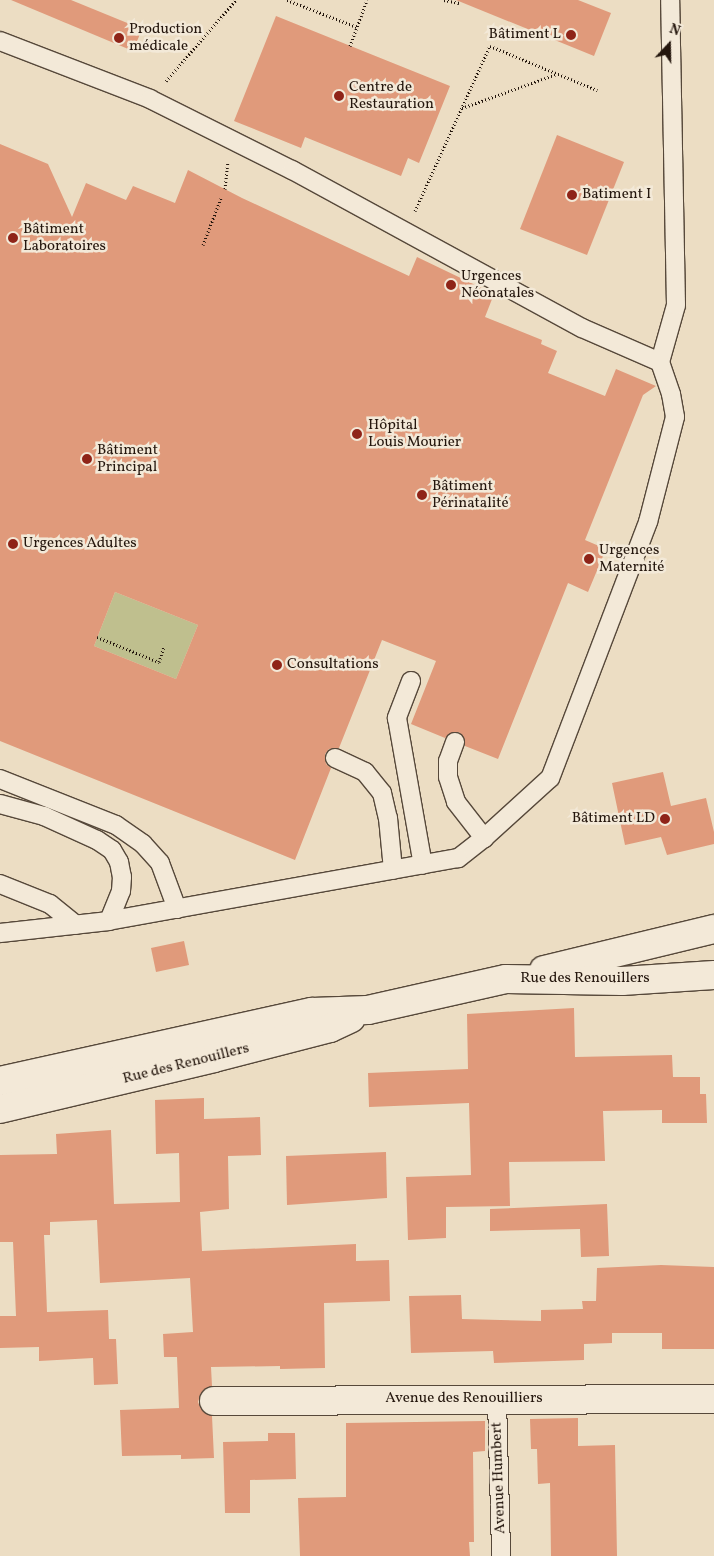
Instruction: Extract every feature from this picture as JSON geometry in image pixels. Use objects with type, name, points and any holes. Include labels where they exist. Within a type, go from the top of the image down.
[{"type":"street","points":[[506,979],[714,929]]},
{"type":"street","name":"Rue des Renouillers","points":[[0,1081],[312,1012],[368,1010],[506,979],[622,981],[714,976]]},
{"type":"street","name":"Rue des Renouillers","points":[[0,1109],[330,1028],[368,1010]]},
{"type":"street","name":"Avenue des Renouilliers","points":[[214,1400],[714,1399]]},
{"type":"lane","points":[[0,933],[109,922],[458,858],[484,838],[550,778],[648,522],[675,417],[671,394],[660,362],[676,305],[670,0]]},
{"type":"lane","points":[[0,41],[150,99],[292,170],[582,328],[660,362]]},
{"type":"lane","points":[[411,681],[397,718],[423,865]]},
{"type":"lane","points":[[455,742],[448,761],[448,777],[456,802],[484,838]]},
{"type":"lane","points":[[335,758],[365,772],[382,793],[388,818],[394,870]]},
{"type":"lane","points":[[0,779],[116,825],[143,844],[160,863],[177,909]]},
{"type":"lane","points":[[0,804],[44,816],[97,840],[112,850],[119,862],[122,877],[121,891],[109,922]]},
{"type":"lane","points":[[0,884],[50,904],[76,925]]},
{"type":"lane","name":"Avenue Humbert","points":[[497,1399],[502,1556]]},
{"type":"path","points":[[150,99],[236,0]]},
{"type":"path","points":[[287,0],[357,28]]},
{"type":"path","points":[[350,46],[367,0]]},
{"type":"path","points":[[444,0],[460,3]]},
{"type":"path","points":[[406,232],[490,46],[597,90]]},
{"type":"path","points":[[461,108],[559,74]]},
{"type":"path","points":[[203,245],[221,198]]},
{"type":"path","points":[[97,637],[159,662],[164,647]]},
{"type":"green space","points":[[115,592],[198,625],[176,679],[94,646]]},
{"type":"building","name":"Production médicale","points":[[11,0],[71,0],[142,29],[133,51]]},
{"type":"building","name":"Bâtiment L","points":[[456,0],[578,0],[611,13],[594,56]]},
{"type":"building","name":"Centre de Restauration","points":[[276,16],[450,86],[419,163],[408,158],[401,176],[305,137],[301,148],[234,121]]},
{"type":"building","name":"Batiment I","points":[[557,135],[624,162],[587,255],[520,229]]},
{"type":"building","points":[[0,144],[48,164],[72,217],[86,183],[126,200],[133,186],[175,203],[188,170],[242,198],[409,276],[417,257],[494,294],[485,317],[542,340],[541,344],[557,351],[548,373],[605,396],[616,369],[656,386],[643,395],[585,540],[606,549],[588,592],[568,583],[498,759],[465,746],[465,740],[459,732],[453,732],[445,738],[411,724],[436,661],[382,640],[339,748],[329,749],[325,754],[326,764],[331,768],[295,860],[0,741]],"holes":[[[115,592],[198,625],[176,679],[94,646]]]},
{"type":"building","name":"Bâtiment LD","points":[[663,772],[671,806],[706,798],[714,832],[714,844],[667,855],[661,837],[625,845],[612,783]]},
{"type":"building","points":[[184,941],[189,965],[156,972],[151,948]]},
{"type":"building","points":[[574,1008],[575,1057],[672,1055],[673,1077],[700,1077],[700,1094],[706,1094],[707,1123],[662,1123],[662,1110],[603,1111],[605,1161],[509,1162],[510,1206],[446,1207],[446,1238],[408,1240],[406,1177],[471,1175],[469,1103],[369,1107],[368,1073],[468,1069],[467,1014]]},
{"type":"building","points":[[204,1098],[204,1119],[260,1117],[261,1155],[228,1156],[229,1209],[200,1212],[202,1251],[356,1244],[356,1261],[389,1260],[390,1301],[324,1303],[325,1368],[280,1369],[280,1366],[211,1367],[212,1386],[201,1393],[198,1402],[201,1409],[212,1416],[214,1458],[181,1459],[181,1455],[122,1456],[120,1410],[179,1408],[177,1357],[164,1357],[163,1334],[193,1332],[190,1278],[100,1283],[97,1220],[50,1222],[50,1235],[44,1235],[47,1312],[108,1310],[109,1339],[116,1339],[118,1384],[94,1385],[93,1358],[39,1361],[39,1347],[0,1348],[0,1316],[16,1316],[13,1242],[0,1242],[0,1155],[57,1154],[56,1134],[111,1130],[114,1204],[180,1202],[179,1153],[156,1154],[155,1100]]},
{"type":"building","points":[[386,1152],[387,1198],[287,1205],[286,1156]]},
{"type":"building","points":[[607,1204],[609,1256],[581,1257],[580,1229],[490,1231],[490,1209]]},
{"type":"building","points":[[661,1265],[714,1267],[714,1349],[662,1349],[662,1333],[612,1333],[612,1343],[584,1344],[584,1360],[494,1363],[493,1351],[411,1353],[409,1296],[461,1295],[462,1319],[541,1321],[541,1310],[583,1309],[582,1301],[596,1301],[597,1268]]},
{"type":"building","points":[[578,1418],[578,1446],[615,1445],[617,1556],[551,1556],[550,1483],[538,1484],[537,1449],[531,1449],[530,1419]]},
{"type":"building","points":[[485,1421],[485,1451],[473,1452],[474,1542],[469,1542],[470,1556],[300,1556],[298,1498],[346,1497],[346,1423]]},
{"type":"building","points":[[268,1433],[295,1433],[296,1479],[250,1480],[250,1513],[225,1513],[223,1442],[268,1441]]},
{"type":"place","name":"Bâtiment L","points":[[571,35]]},
{"type":"place","name":"Production médicale","points":[[119,38]]},
{"type":"place","name":"Centre de Restauration","points":[[339,96]]},
{"type":"place","name":"Batiment I","points":[[572,195]]},
{"type":"place","name":"Bâtiment Laboratoires","points":[[13,238]]},
{"type":"place","name":"Urgences Néonatales","points":[[451,285]]},
{"type":"place","name":"Hôpital Louis Mourier","points":[[357,434]]},
{"type":"place","name":"Bâtiment Principal","points":[[87,459]]},
{"type":"place","name":"Bâtiment Périnatalité","points":[[422,495]]},
{"type":"place","name":"Urgences Adultes","points":[[13,544]]},
{"type":"place","name":"Urgences Maternité","points":[[589,559]]},
{"type":"place","name":"Consultations","points":[[277,665]]},
{"type":"place","name":"Bâtiment LD","points":[[665,819]]}]
